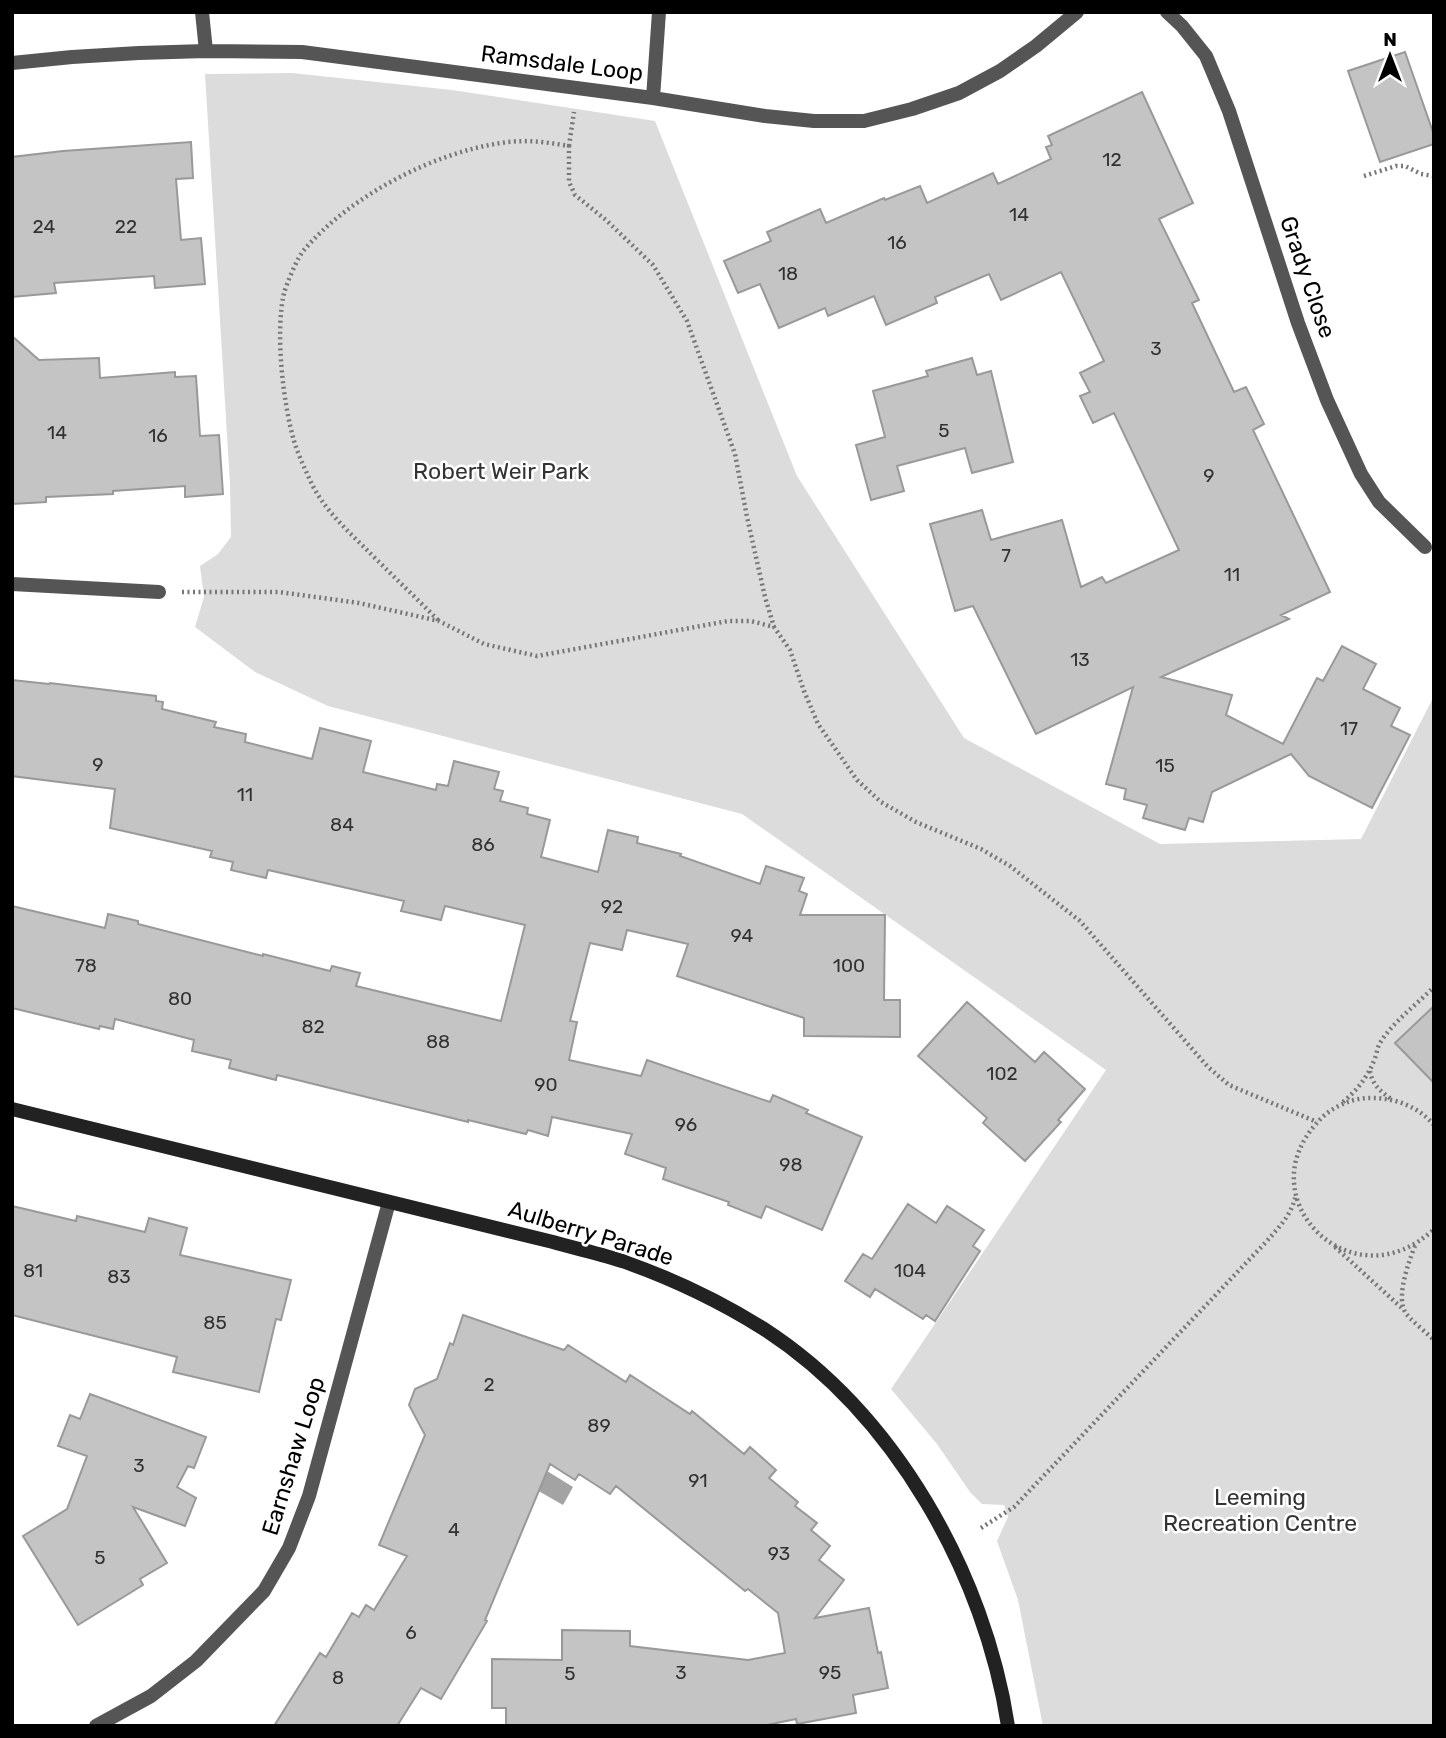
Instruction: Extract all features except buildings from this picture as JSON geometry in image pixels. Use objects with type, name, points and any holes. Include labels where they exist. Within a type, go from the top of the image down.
[{"type":"main road","name":"Aulberry Parade","points":[[12,1109],[554,1242],[625,1262],[677,1283],[764,1329],[802,1357],[837,1389],[871,1426],[901,1463],[947,1536],[985,1629],[1004,1697],[1008,1726]]},
{"type":"street","points":[[202,12],[206,51]]},
{"type":"street","points":[[653,98],[659,12]]},
{"type":"street","name":"Ramsdale Loop","points":[[12,63],[72,57],[206,51],[302,52],[653,98],[765,116],[814,121],[864,121],[959,93],[1000,71],[1077,12]]},
{"type":"street","name":"Grady Close","points":[[1167,12],[1206,56],[1216,78],[1298,323],[1327,400],[1361,474],[1379,502],[1425,547]]},
{"type":"street","points":[[12,584],[159,592]]},
{"type":"street","name":"Earnshaw Loop","points":[[96,1726],[151,1696],[197,1661],[264,1591],[289,1548],[309,1496],[389,1202]]},
{"type":"path","points":[[439,621],[336,520],[311,483],[294,441],[285,392],[280,317],[285,291],[302,252],[328,227],[390,181],[463,151],[501,143],[535,140],[569,146],[569,182],[575,195],[653,265],[687,321],[735,454],[765,597],[775,627],[790,650],[817,724],[857,780],[881,802],[916,822],[981,849],[1010,866],[1080,921],[1208,1067],[1229,1085],[1317,1122]]},
{"type":"path","points":[[1364,176],[1396,166],[1405,166],[1421,174],[1434,176]]},
{"type":"path","points":[[159,592],[279,592],[359,603],[439,621],[484,644],[537,656],[728,621],[751,621],[775,627]]},
{"type":"path","points":[[1434,987],[1391,1029],[1379,1045],[1370,1070],[1359,1088],[1322,1116],[1308,1132],[1298,1152],[1294,1173],[1296,1194],[1304,1214],[1316,1232],[1434,1340]]},
{"type":"path","points":[[1370,1070],[1376,1087],[1391,1100]]},
{"type":"path","points":[[1340,1105],[1361,1098],[1391,1100],[1419,1111],[1434,1125]]},
{"type":"path","points":[[981,1528],[1014,1507],[1266,1242],[1293,1208],[1296,1194]]},
{"type":"path","points":[[1333,1245],[1353,1254],[1375,1257],[1396,1254],[1415,1245],[1434,1229]]},
{"type":"path","points":[[1404,1311],[1402,1292],[1406,1268],[1415,1245]]},
{"type":"green space","name":"Robert Weir Park","points":[[292,73],[452,90],[655,121],[797,476],[964,738],[1160,844],[1361,839],[1434,696],[1434,1726],[1043,1726],[1018,1600],[997,1541],[1008,1517],[1004,1505],[982,1504],[970,1492],[937,1444],[891,1389],[1106,1070],[742,814],[328,706],[255,672],[195,627],[204,597],[200,566],[218,554],[231,537],[205,74]]},
{"type":"shaded area","points":[[539,1466],[573,1487],[563,1505],[528,1485]]},
{"type":"park label","name":"Leeming Recreation Centre","points":[[1260,1510]]}]
